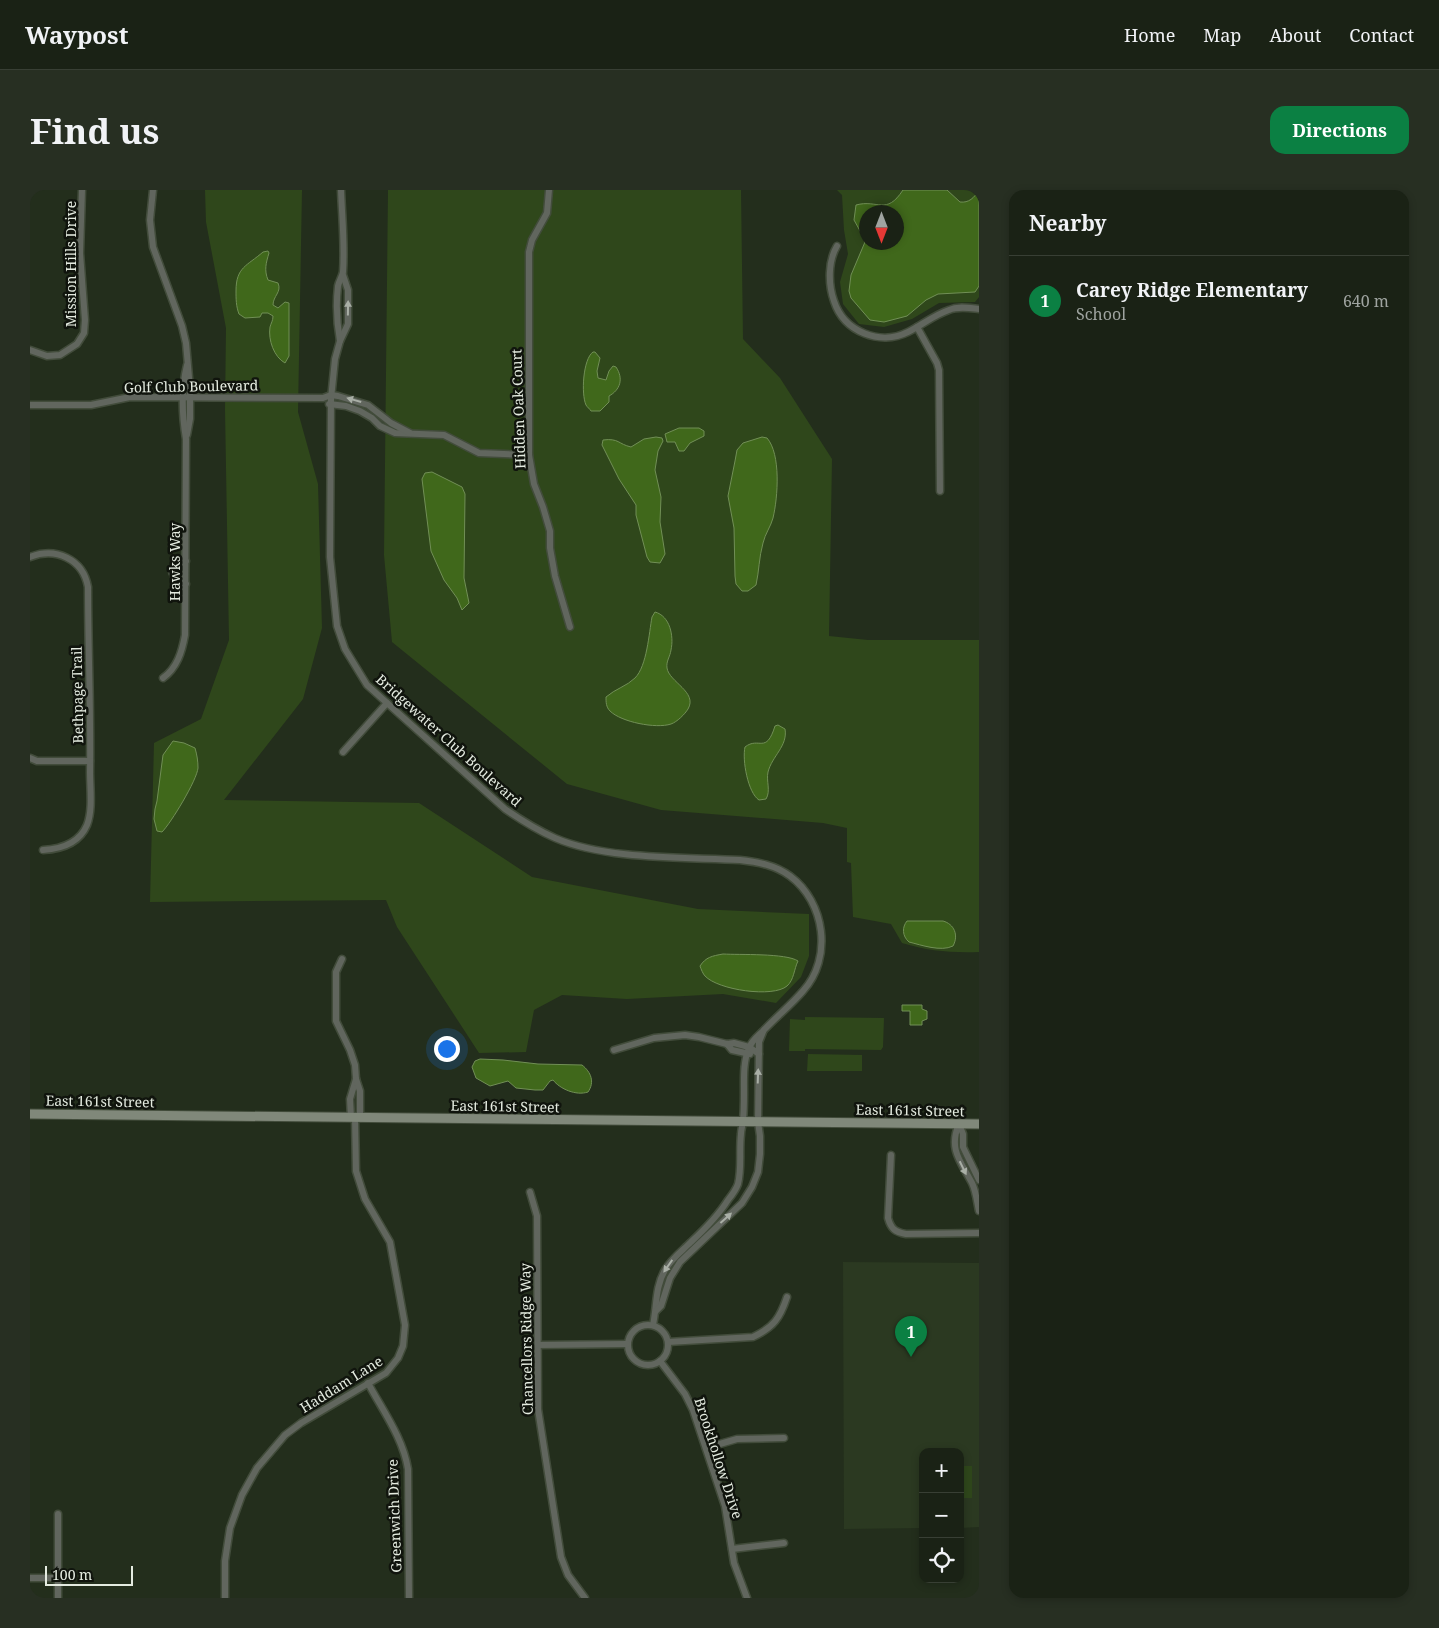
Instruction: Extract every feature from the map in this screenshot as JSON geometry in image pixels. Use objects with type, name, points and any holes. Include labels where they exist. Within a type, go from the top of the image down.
[{"type":"street","name":"Mission Hills Drive","points":[[30,350],[48,356],[60,355],[77,344],[84,333],[80,253],[82,190]]},
{"type":"street","name":"Hawks Way","points":[[153,190],[150,220],[153,247],[182,326],[186,343],[187,365],[183,379],[190,419],[186,439],[186,622],[183,645],[172,671],[163,678]]},
{"type":"street","name":"Bridgewater Club Boulevard","points":[[341,190],[343,275],[348,290],[348,324],[340,341],[335,359],[331,395],[330,557],[337,626],[345,649],[367,684],[505,809],[526,824],[556,839],[595,850],[622,854],[758,862],[774,867],[790,876],[801,886],[813,903],[818,917],[822,937],[817,966],[804,990],[754,1038],[748,1050]]},
{"type":"street","name":"Hidden Oak Court","points":[[549,190],[547,213],[532,240],[529,252],[529,455],[534,484],[544,507],[550,531],[550,548],[555,576],[570,627]]},
{"type":"street","points":[[837,246],[830,261],[831,288],[836,306],[846,322],[859,331],[878,337],[899,335],[951,309],[979,309]]},
{"type":"street","name":"Bridgewater Club Boulevard","points":[[340,341],[338,285],[343,275]]},
{"type":"street","points":[[917,327],[934,357],[938,370],[940,491]]},
{"type":"street","points":[[331,395],[368,405],[396,426],[410,433]]},
{"type":"street","name":"Golf Club Boulevard","points":[[30,405],[91,405],[130,396],[322,398],[331,395]]},
{"type":"street","points":[[322,398],[331,405],[353,408],[372,418],[380,426],[390,431],[444,434],[473,450],[485,454],[529,455]]},
{"type":"street","points":[[372,418],[377,412]]},
{"type":"street","name":"Bethpage Trail","points":[[30,557],[43,553],[65,556],[78,565],[88,587],[90,812],[87,825],[74,842],[56,849],[43,850]]},
{"type":"street","points":[[186,561],[178,565],[172,574],[176,580],[186,584]]},
{"type":"street","points":[[343,752],[387,703]]},
{"type":"street","points":[[30,758],[37,761],[90,761]]},
{"type":"street","points":[[342,959],[336,972],[336,1021],[352,1055],[355,1066],[360,1092],[355,1118]]},
{"type":"street","points":[[656,1311],[661,1306],[670,1278],[680,1262],[742,1202],[752,1187],[758,1172],[760,1154],[758,1122],[759,1054],[763,1030]]},
{"type":"street","points":[[614,1050],[654,1038],[677,1035],[699,1037],[727,1044],[732,1050],[748,1050],[759,1054]]},
{"type":"street","points":[[653,1325],[656,1299],[667,1267],[713,1220],[738,1183],[740,1133],[743,1122],[744,1074],[748,1050]]},
{"type":"street","points":[[355,1118],[350,1098],[356,1079]]},
{"type":"street","name":"East 161st Street","points":[[30,1114],[979,1124]]},
{"type":"street","name":"Haddam Lane","points":[[225,1598],[225,1561],[230,1528],[242,1495],[257,1468],[285,1435],[301,1423],[386,1373],[398,1358],[403,1346],[404,1325],[390,1242],[365,1199],[358,1181],[356,1171],[355,1118]]},
{"type":"street","points":[[959,1124],[963,1134],[963,1147],[979,1180]]},
{"type":"street","points":[[959,1124],[955,1134],[955,1148],[961,1166],[972,1184],[979,1210]]},
{"type":"street","points":[[891,1155],[888,1218],[890,1227],[896,1232],[906,1234],[979,1233]]},
{"type":"street","name":"Chancellors Ridge Way","points":[[530,1192],[537,1216],[539,1423],[561,1557],[568,1575],[585,1598]]},
{"type":"street","points":[[668,1342],[753,1337],[765,1332],[774,1325],[781,1314],[787,1297]]},
{"type":"street","points":[[642,1325],[653,1325],[661,1329],[668,1342],[667,1352],[660,1361],[650,1365],[639,1363],[630,1355],[628,1344],[630,1334],[642,1325]]},
{"type":"street","points":[[538,1345],[628,1344]]},
{"type":"street","name":"Brookhollow Drive","points":[[660,1361],[691,1403],[725,1506],[736,1571],[747,1598]]},
{"type":"street","name":"Greenwich Drive","points":[[368,1383],[401,1443],[408,1469],[408,1598]]},
{"type":"street","points":[[706,1448],[738,1439],[784,1438]]},
{"type":"street","points":[[58,1514],[58,1598]]},
{"type":"street","points":[[732,1549],[784,1542]]},
{"type":"street","points":[[30,1578],[58,1578]]},
{"type":"shaded area","points":[[205,190],[302,190],[298,412],[318,484],[322,628],[303,699],[224,800],[419,803],[532,877],[698,909],[809,914],[809,956],[801,977],[776,1003],[723,994],[627,999],[562,995],[534,1010],[526,1052],[479,1053],[397,927],[386,900],[150,902],[154,743],[201,719],[229,640],[225,409],[226,328],[206,222]]},
{"type":"shaded area","points":[[388,190],[741,190],[743,339],[780,378],[832,459],[829,636],[868,640],[979,640],[979,952],[940,951],[912,946],[902,943],[891,924],[853,917],[851,863],[847,862],[847,828],[823,823],[661,810],[567,784],[392,642],[384,555]]},
{"type":"shaded area","points":[[837,190],[979,190],[979,297],[975,302],[939,303],[912,319],[884,327],[859,324],[843,304],[840,282],[848,254],[844,230],[842,195]]},
{"type":"shaded area","points":[[903,190],[947,190],[960,202],[966,202],[979,190],[979,286],[975,292],[938,294],[926,300],[907,316],[884,322],[870,320],[851,298],[849,291],[851,275],[862,250],[904,250],[904,205],[886,205],[892,202]]},
{"type":"shaded area","points":[[870,204],[881,205],[859,205],[859,229],[854,220],[856,205]]},
{"type":"shaded area","points":[[268,251],[266,273],[268,280],[278,283],[279,286],[273,305],[278,308],[285,302],[289,303],[289,356],[285,363],[278,357],[271,343],[270,327],[273,316],[268,313],[262,313],[260,317],[245,318],[239,314],[237,305],[237,283],[240,272],[263,252]]},
{"type":"shaded area","points":[[593,352],[600,358],[597,371],[598,378],[606,380],[613,366],[616,367],[620,376],[620,384],[616,391],[609,396],[609,402],[600,411],[591,411],[584,400],[585,369]]},
{"type":"shaded area","points":[[679,428],[699,428],[704,431],[704,436],[690,443],[684,451],[679,451],[675,442],[667,442],[665,434]]},
{"type":"shaded area","points":[[762,437],[767,438],[775,454],[777,476],[776,499],[773,518],[762,548],[756,585],[748,591],[742,591],[736,584],[734,528],[728,496],[737,450],[743,443]]},
{"type":"shaded area","points":[[662,438],[663,441],[658,451],[655,470],[661,497],[660,522],[665,554],[660,563],[650,562],[647,557],[636,515],[636,505],[619,479],[602,445],[603,440],[612,440],[631,447],[644,439]]},
{"type":"shaded area","points":[[432,472],[462,487],[465,494],[464,578],[469,603],[462,610],[457,598],[444,580],[431,551],[422,479],[425,473]]},
{"type":"shaded area","points":[[655,612],[664,618],[670,627],[672,645],[667,668],[669,673],[686,692],[690,703],[681,718],[671,724],[657,726],[639,724],[615,715],[610,711],[606,703],[606,697],[632,681],[639,673],[645,658],[652,617]]},
{"type":"shaded area","points":[[778,725],[785,729],[784,741],[768,772],[766,799],[759,800],[749,784],[744,760],[745,747],[768,740],[775,726]]},
{"type":"shaded area","points":[[173,741],[195,748],[198,768],[197,774],[183,801],[162,832],[157,831],[154,819],[155,809],[163,755]]},
{"type":"shaded area","points":[[907,921],[947,922],[953,927],[956,938],[955,942],[953,946],[948,948],[937,948],[909,942],[904,932],[904,926]]},
{"type":"shaded area","points":[[723,954],[773,956],[792,958],[798,961],[793,978],[787,986],[780,990],[746,991],[721,985],[705,976],[700,966],[702,963],[710,957]]},
{"type":"shaded area","points":[[902,1005],[922,1005],[922,1009],[927,1011],[927,1019],[922,1021],[922,1025],[910,1025],[910,1011],[902,1011]]},
{"type":"shaded area","points":[[805,1017],[884,1018],[883,1047],[881,1050],[805,1049],[805,1051],[789,1051],[790,1019],[805,1020]]},
{"type":"shaded area","points":[[808,1054],[862,1055],[862,1071],[807,1071]]},
{"type":"shaded area","points":[[480,1059],[538,1064],[582,1065],[590,1074],[592,1081],[588,1092],[583,1093],[564,1089],[553,1080],[543,1090],[516,1088],[508,1081],[490,1086],[476,1078],[472,1067],[475,1061]]},
{"type":"shaded area","points":[[843,1262],[979,1263],[979,1527],[964,1528],[964,1448],[919,1448],[919,1528],[844,1529]]},
{"type":"shaded area","points":[[964,1466],[972,1466],[972,1498],[964,1498]]},
{"type":"place","name":"Carey Ridge Elementary","points":[[911,1357]]}]
